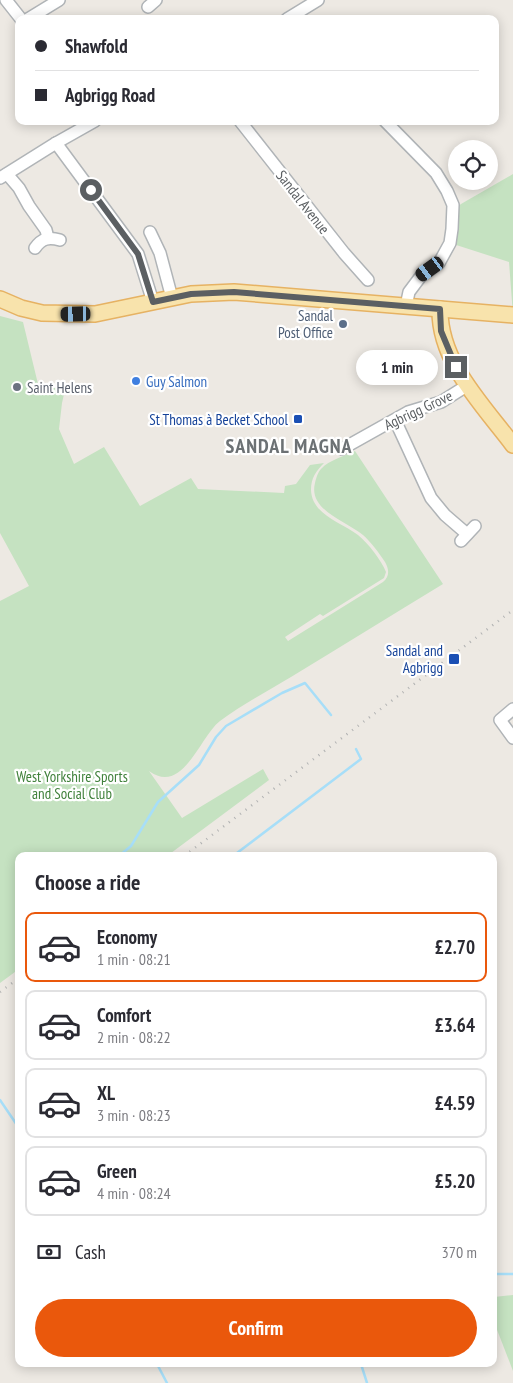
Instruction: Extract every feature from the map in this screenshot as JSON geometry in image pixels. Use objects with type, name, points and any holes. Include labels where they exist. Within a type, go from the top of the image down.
[{"type":"main road","points":[[0,299],[21,308],[42,313],[57,315],[95,314],[191,294],[234,292],[513,315]]},
{"type":"main road","points":[[440,309],[440,325],[456,367],[513,445]]},
{"type":"street","points":[[6,0],[18,15]]},
{"type":"street","points":[[35,15],[59,0]]},
{"type":"street","points":[[298,15],[318,0]]},
{"type":"street","points":[[35,248],[43,240],[54,239],[28,206],[19,188],[3,176],[88,125]]},
{"type":"street","name":"Sandal Avenue","points":[[243,125],[368,280]]},
{"type":"street","points":[[389,125],[436,173],[453,204],[450,243],[440,263],[421,276],[409,292],[406,306]]},
{"type":"street","points":[[56,143],[138,254],[153,302]]},
{"type":"street","points":[[150,232],[160,253],[172,298]]},
{"type":"street","name":"Agbrigg Grove","points":[[342,449],[417,408],[441,402],[468,385]]},
{"type":"street","points":[[395,420],[431,498],[446,515],[468,533]]},
{"type":"street","points":[[513,709],[500,720],[513,738]]},
{"type":"green space","points":[[513,174],[513,315],[509,262],[450,243],[454,210],[485,190],[498,190],[498,183]]},
{"type":"green space","name":"West Yorkshire Sports and Social Club","points":[[0,316],[23,322],[38,384],[65,390],[59,429],[74,464],[104,447],[140,506],[191,478],[198,489],[284,493],[285,486],[296,484],[310,465],[324,463],[316,472],[312,482],[311,490],[316,506],[328,517],[358,535],[378,557],[386,572],[384,578],[323,616],[320,614],[285,637],[288,641],[383,582],[388,575],[385,562],[378,551],[363,535],[323,508],[317,501],[314,492],[318,473],[324,466],[355,451],[443,584],[228,715],[213,728],[190,761],[172,776],[161,777],[149,771],[182,818],[263,769],[269,780],[172,852],[15,852],[15,972],[0,983],[0,601],[29,586],[0,533]]},
{"type":"green space","points":[[513,1295],[513,1371],[497,1330],[497,1297]]},
{"type":"waterway","points":[[124,852],[131,846],[158,802],[199,765],[216,737],[226,726],[282,693],[305,683],[331,715]]},
{"type":"waterway","points":[[238,852],[361,759],[356,749]]},
{"type":"waterway","points":[[0,1100],[15,1122]]},
{"type":"waterway","points":[[497,1274],[513,1274]]},
{"type":"waterway","points":[[159,1367],[167,1383]]},
{"type":"waterway","points":[[362,1367],[367,1383]]},
{"type":"railway","points":[[189,852],[513,610]]},
{"type":"railway","points":[[0,992],[15,981]]},
{"type":"place","name":"Sandal Post Office","points":[[343,324]]},
{"type":"place","name":"Guy Salmon","points":[[136,381]]},
{"type":"place","name":"Saint Helens","points":[[17,387]]},
{"type":"place","name":"St Thomas à Becket School","points":[[298,419]]},
{"type":"place","name":"Sandal and Agbrigg","points":[[454,659]]},
{"type":"district","name":"SANDAL MAGNA","points":[[289,446]]},
{"type":"route","points":[[91,190],[138,254],[153,302],[191,294],[234,292],[440,309],[441,331],[456,367]]}]
